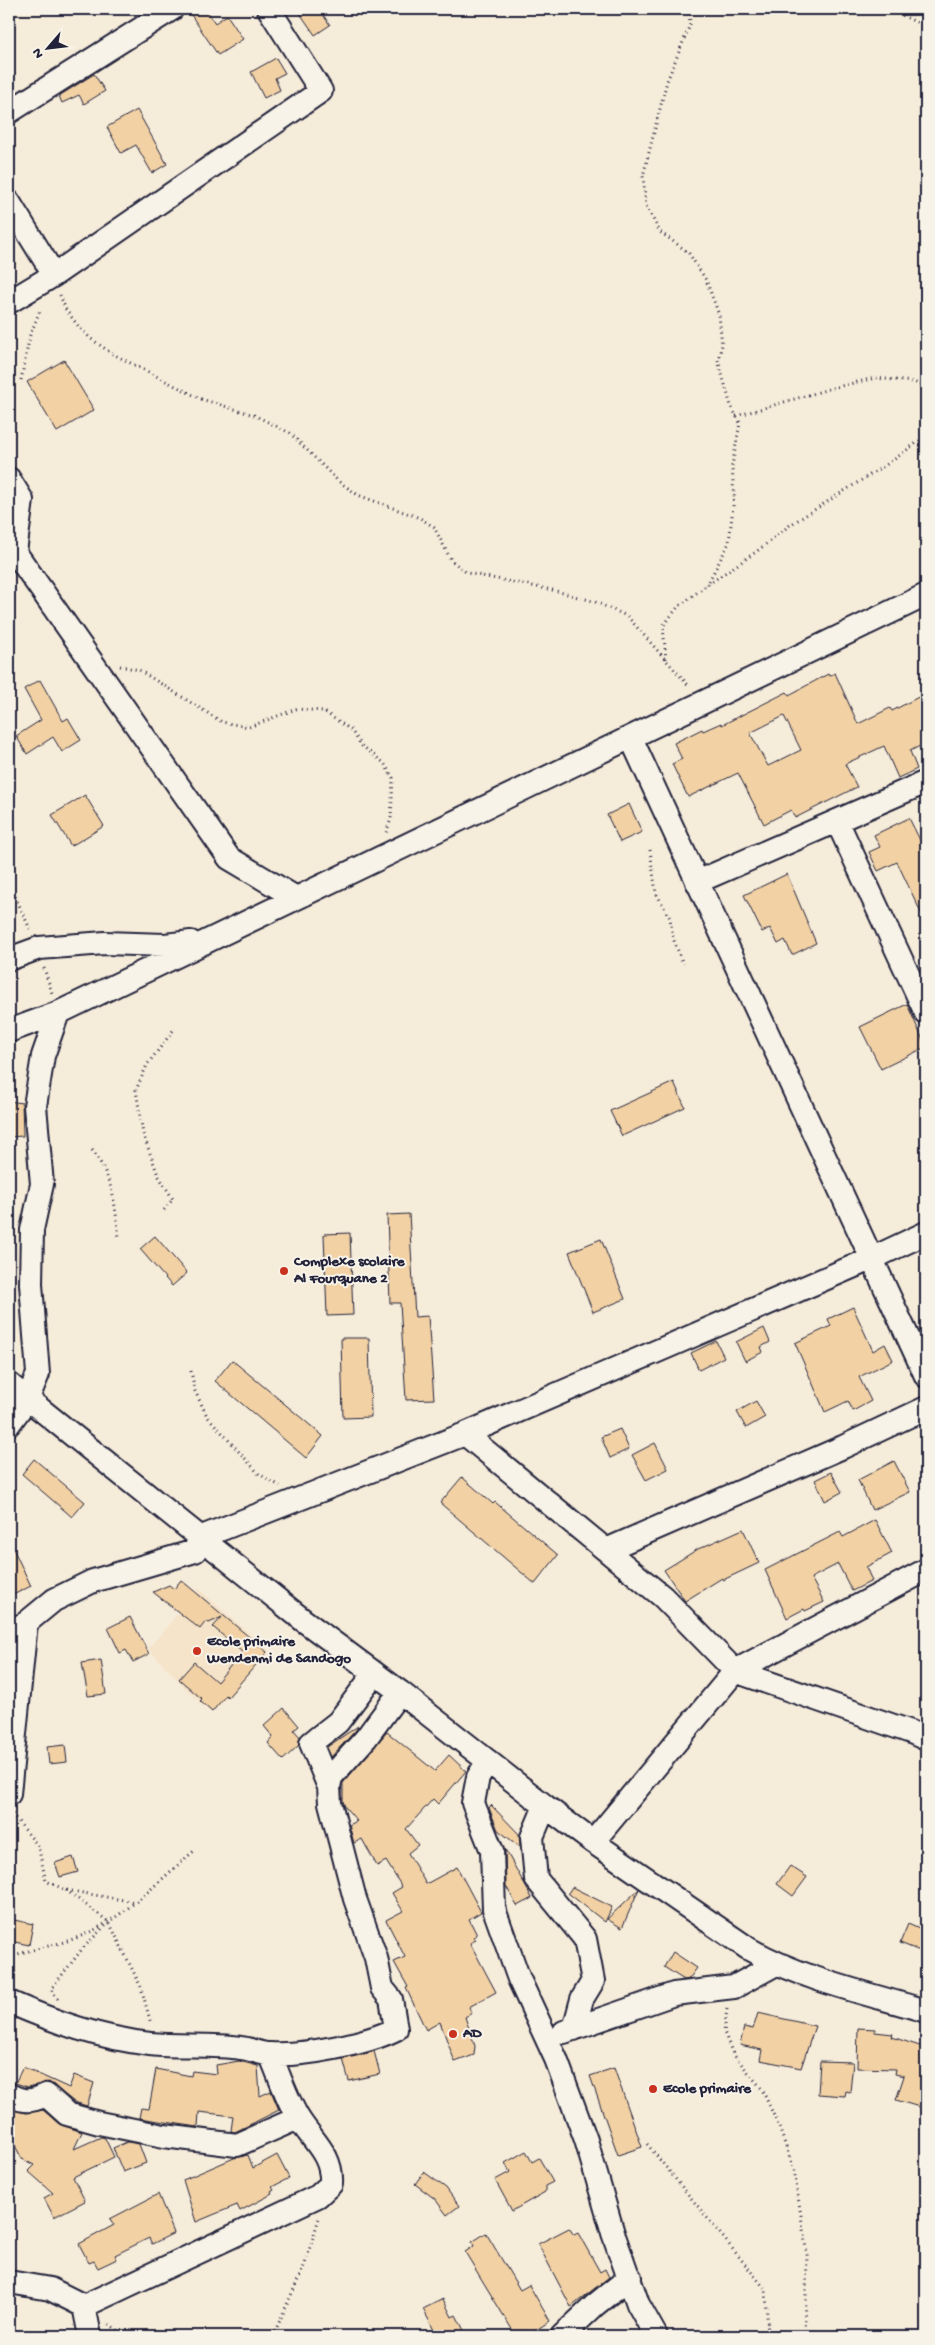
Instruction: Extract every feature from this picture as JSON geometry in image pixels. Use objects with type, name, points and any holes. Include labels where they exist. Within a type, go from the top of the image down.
[{"type":"street","points":[[9,112],[172,9]]},
{"type":"street","points":[[9,302],[54,275],[321,91],[269,9]]},
{"type":"street","points":[[9,202],[54,275]]},
{"type":"street","points":[[9,479],[22,500],[15,552],[229,858],[296,898]]},
{"type":"street","points":[[9,1031],[58,1012],[926,595]]},
{"type":"street","points":[[631,738],[926,1376]]},
{"type":"street","points":[[697,882],[926,782]]},
{"type":"street","points":[[837,821],[926,1013]]},
{"type":"street","points":[[9,959],[38,948],[106,943],[165,945],[204,941]]},
{"type":"street","points":[[9,1424],[28,1398],[38,1374],[32,1284],[32,1230],[42,1184],[35,1106],[43,1056],[58,1012]]},
{"type":"street","points":[[199,1538],[465,1434],[873,1258],[926,1233]]},
{"type":"street","points":[[9,1384],[199,1538],[592,1842],[749,1949],[776,1964],[810,1977],[926,2011]]},
{"type":"street","points":[[606,1550],[843,1447],[926,1408]]},
{"type":"street","points":[[465,1434],[662,1597],[735,1671],[911,1732],[926,1740]]},
{"type":"street","points":[[9,1794],[17,1627],[54,1600],[93,1582],[196,1551],[199,1538]]},
{"type":"street","points":[[592,1842],[735,1671],[926,1570]]},
{"type":"street","points":[[329,1786],[311,1743],[338,1722],[374,1674]]},
{"type":"street","points":[[9,2002],[89,2033],[157,2044],[242,2048],[270,2054],[316,2051],[382,2036],[396,2029],[391,1999],[382,1988],[376,1958],[355,1899],[330,1803],[329,1786],[331,1777],[366,1738],[400,1692]]},
{"type":"street","points":[[488,1761],[478,1777],[473,1803],[492,1851],[494,1909],[519,1979],[547,2039],[586,2140],[613,2233],[638,2304],[656,2336]]},
{"type":"street","points":[[545,1806],[532,1837],[536,1879],[585,1939],[593,1981],[582,1999],[574,2029]]},
{"type":"street","points":[[547,2039],[674,1994],[734,1987],[776,1964]]},
{"type":"street","points":[[84,2306],[318,2196],[332,2184],[332,2170],[326,2156],[297,2116],[270,2054]]},
{"type":"street","points":[[9,2095],[22,2101],[31,2102],[46,2095],[67,2114],[99,2123],[164,2136],[237,2145],[289,2122],[297,2116]]},
{"type":"street","points":[[562,2336],[595,2304],[630,2277]]},
{"type":"street","points":[[9,2282],[50,2289],[84,2306]]},
{"type":"street","points":[[84,2306],[90,2336]]},
{"type":"path","points":[[689,9],[690,25],[667,81],[643,176],[646,206],[660,232],[688,252],[706,280],[719,315],[722,345],[718,360],[723,383],[740,423],[732,466],[734,498],[729,543],[707,585]]},
{"type":"path","points":[[889,9],[926,27]]},
{"type":"path","points":[[21,380],[30,335],[54,275]]},
{"type":"path","points":[[54,275],[66,310],[90,338],[111,353],[201,399],[254,415],[290,433],[338,481],[358,495],[420,518],[434,527],[451,560],[467,573],[552,590],[593,601],[627,616],[690,688],[699,705]]},
{"type":"path","points":[[736,416],[875,378],[914,382],[926,388]]},
{"type":"path","points":[[666,660],[663,626],[678,607],[756,552],[790,525],[892,461],[926,436]]},
{"type":"path","points":[[93,663],[105,662],[139,670],[222,722],[249,727],[296,709],[323,711],[351,730],[362,746],[384,763],[393,778],[391,819],[379,857]]},
{"type":"path","points":[[650,850],[656,893],[670,918],[673,938],[682,964]]},
{"type":"path","points":[[164,1210],[173,1199],[158,1175],[142,1134],[136,1090],[147,1065],[175,1028]]},
{"type":"path","points":[[92,1150],[104,1166],[114,1196],[119,1238]]},
{"type":"path","points":[[191,1371],[195,1391],[207,1416],[225,1437],[259,1474],[301,1498]]},
{"type":"path","points":[[9,1810],[38,1846],[46,1881],[66,1890],[109,1922],[141,1987],[157,2044]]},
{"type":"path","points":[[60,2002],[51,1989],[83,1948],[109,1922],[194,1851]]},
{"type":"path","points":[[66,1890],[135,1902]]},
{"type":"path","points":[[9,1957],[29,1949],[75,1938],[109,1922]]},
{"type":"path","points":[[720,1990],[728,2002],[724,2032],[733,2054],[762,2089],[779,2127],[794,2170],[806,2255],[805,2336]]},
{"type":"path","points":[[647,2144],[766,2290],[768,2336]]},
{"type":"path","points":[[273,2336],[305,2264],[320,2212]]},
{"type":"shaded area","points":[[199,1589],[270,1652],[212,1713],[148,1649]]},
{"type":"building","points":[[187,9],[206,9],[215,23],[227,15],[243,39],[218,55]]},
{"type":"building","points":[[297,9],[319,9],[330,25],[315,35]]},
{"type":"building","points":[[276,58],[285,73],[275,78],[280,90],[264,98],[251,72]]},
{"type":"building","points":[[94,74],[105,91],[84,104],[79,95],[62,103],[59,96]]},
{"type":"building","points":[[137,110],[167,164],[152,173],[136,145],[121,153],[107,127]]},
{"type":"building","points":[[64,360],[94,410],[57,432],[27,382]]},
{"type":"building","points":[[835,673],[858,724],[890,708],[892,711],[926,693],[926,743],[910,751],[917,769],[898,778],[884,746],[845,764],[857,787],[795,818],[791,810],[764,824],[738,773],[688,797],[672,764],[682,759],[674,743],[702,729],[703,731],[721,723],[722,725],[787,692],[789,695],[828,674],[829,676]],"holes":[[[784,716],[801,750],[768,766],[750,733]]]},
{"type":"building","points":[[40,680],[63,721],[68,718],[81,740],[62,752],[53,737],[27,754],[16,736],[41,720],[24,689]]},
{"type":"building","points":[[85,795],[104,826],[71,846],[52,815]]},
{"type":"building","points":[[629,804],[642,832],[620,842],[607,815]]},
{"type":"building","points":[[909,818],[926,852],[926,923],[897,862],[878,871],[869,852],[880,847],[874,835]]},
{"type":"building","points":[[787,874],[816,943],[792,955],[785,940],[778,944],[770,928],[762,932],[744,895]]},
{"type":"building","points":[[907,1004],[926,1047],[881,1069],[860,1027]]},
{"type":"building","points":[[674,1082],[685,1107],[622,1136],[610,1111]]},
{"type":"building","points":[[9,1101],[22,1103],[23,1136],[9,1137]]},
{"type":"building","points":[[409,1214],[415,1317],[428,1316],[434,1399],[406,1400],[400,1303],[390,1303],[387,1215]]},
{"type":"building","points":[[350,1233],[353,1315],[327,1316],[324,1234]]},
{"type":"building","points":[[155,1236],[187,1273],[172,1286],[140,1249]]},
{"type":"building","points":[[601,1239],[625,1299],[593,1312],[569,1252]]},
{"type":"building","points":[[853,1307],[873,1351],[885,1344],[893,1360],[859,1377],[871,1401],[853,1411],[848,1401],[825,1412],[795,1343],[831,1326],[828,1319]]},
{"type":"building","points":[[764,1328],[770,1342],[761,1347],[763,1352],[745,1361],[736,1342]]},
{"type":"building","points":[[341,1338],[369,1338],[371,1417],[343,1418]]},
{"type":"building","points":[[716,1341],[724,1357],[699,1370],[691,1353]]},
{"type":"building","points":[[232,1360],[323,1436],[306,1458],[215,1381]]},
{"type":"building","points":[[756,1401],[765,1417],[746,1428],[737,1412]]},
{"type":"building","points":[[620,1429],[629,1449],[610,1458],[601,1437]]},
{"type":"building","points":[[655,1443],[668,1469],[646,1480],[632,1455]]},
{"type":"building","points":[[34,1459],[85,1502],[72,1517],[22,1474]]},
{"type":"building","points":[[894,1461],[910,1492],[872,1510],[858,1480]]},
{"type":"building","points":[[831,1472],[842,1492],[825,1501],[815,1480]]},
{"type":"building","points":[[462,1477],[558,1555],[535,1584],[440,1503]]},
{"type":"building","points":[[875,1520],[892,1553],[866,1567],[872,1581],[852,1591],[838,1564],[811,1578],[824,1602],[805,1611],[804,1609],[787,1618],[765,1570],[840,1532],[843,1537]]},
{"type":"building","points":[[743,1529],[759,1563],[723,1580],[722,1578],[685,1601],[664,1570],[698,1549]]},
{"type":"building","points":[[9,1540],[31,1586],[9,1597]]},
{"type":"building","points":[[181,1580],[267,1652],[228,1697],[226,1695],[212,1712],[200,1701],[202,1699],[179,1679],[194,1662],[217,1682],[242,1652],[213,1627],[222,1617],[209,1623],[206,1621],[200,1629],[153,1592],[169,1585],[174,1589]]},
{"type":"building","points":[[130,1617],[149,1654],[133,1662],[126,1650],[120,1653],[108,1628]]},
{"type":"building","points":[[101,1660],[106,1694],[88,1696],[82,1663]]},
{"type":"building","points":[[284,1708],[299,1726],[294,1730],[300,1737],[299,1745],[283,1760],[268,1743],[273,1737],[264,1726]]},
{"type":"building","points":[[358,1726],[356,1730],[331,1757],[327,1747]]},
{"type":"building","points":[[387,1732],[435,1771],[449,1755],[466,1771],[438,1804],[433,1799],[406,1829],[418,1845],[408,1853],[426,1884],[457,1867],[481,1912],[469,1919],[477,1935],[474,1937],[476,1940],[470,1943],[496,1992],[469,2007],[472,2013],[465,2017],[475,2046],[474,2055],[455,2062],[440,2022],[426,2030],[406,1988],[408,1987],[394,1962],[405,1957],[386,1920],[403,1911],[392,1893],[402,1887],[386,1861],[377,1866],[362,1839],[354,1843],[349,1825],[357,1821],[345,1807],[343,1801],[343,1783]]},
{"type":"building","points":[[65,1745],[67,1762],[49,1764],[47,1747]]},
{"type":"building","points":[[491,1805],[519,1834],[520,1847],[498,1830],[489,1808]]},
{"type":"building","points":[[505,1849],[532,1898],[517,1906],[506,1886]]},
{"type":"building","points":[[73,1857],[78,1872],[60,1877],[55,1863]]},
{"type":"building","points":[[790,1866],[807,1877],[793,1896],[777,1884]]},
{"type":"building","points":[[572,1887],[612,1907],[605,1922],[568,1893]]},
{"type":"building","points":[[639,1889],[622,1928],[607,1919]]},
{"type":"building","points":[[14,1920],[33,1924],[29,1945],[10,1941]]},
{"type":"building","points":[[908,1924],[926,1932],[920,1951],[900,1943]]},
{"type":"building","points":[[673,1952],[697,1968],[689,1979],[684,1980],[664,1967]]},
{"type":"building","points":[[758,2013],[815,2026],[801,2068],[760,2060],[762,2050],[740,2045],[744,2027],[753,2029]]},
{"type":"building","points":[[858,2028],[875,2029],[875,2032],[893,2034],[892,2037],[926,2048],[926,2109],[896,2100],[904,2076],[895,2074],[896,2069],[857,2068]]},
{"type":"building","points":[[374,2051],[380,2074],[349,2081],[343,2059]]},
{"type":"building","points":[[239,2061],[258,2066],[260,2096],[271,2091],[279,2110],[235,2132],[231,2131],[233,2116],[199,2112],[198,2127],[139,2118],[141,2108],[149,2109],[156,2069],[191,2076],[192,2071],[217,2074],[216,2065]]},
{"type":"building","points":[[820,2061],[853,2062],[850,2092],[846,2091],[845,2096],[818,2094]]},
{"type":"building","points":[[23,2067],[69,2088],[74,2075],[94,2083],[87,2106],[74,2102],[49,2082],[28,2087],[15,2083]]},
{"type":"building","points":[[614,2068],[642,2147],[618,2155],[590,2076]]},
{"type":"building","points":[[9,2109],[26,2113],[43,2110],[59,2124],[82,2132],[74,2149],[101,2137],[105,2138],[114,2157],[73,2177],[85,2201],[54,2217],[44,2198],[53,2193],[28,2171],[34,2165],[22,2159],[9,2134]]},
{"type":"building","points":[[127,2142],[139,2144],[146,2163],[123,2172],[113,2148]]},
{"type":"building","points":[[526,2151],[532,2162],[539,2158],[553,2182],[545,2186],[545,2192],[512,2211],[495,2180],[510,2172],[505,2163]]},
{"type":"building","points":[[248,2155],[253,2168],[277,2155],[289,2178],[272,2187],[274,2190],[271,2192],[272,2194],[240,2211],[237,2205],[196,2222],[183,2180],[234,2158]]},
{"type":"building","points":[[424,2172],[446,2188],[459,2206],[447,2215],[435,2199],[415,2184]]},
{"type":"building","points":[[158,2194],[174,2233],[152,2244],[149,2238],[115,2255],[117,2259],[98,2268],[94,2261],[89,2263],[79,2244],[114,2225],[110,2219]]},
{"type":"building","points":[[569,2228],[574,2235],[578,2233],[600,2272],[605,2269],[609,2277],[571,2307],[538,2244]]},
{"type":"building","points":[[486,2233],[520,2290],[529,2285],[550,2321],[527,2336],[516,2336],[465,2252],[474,2246],[472,2242]]},
{"type":"building","points":[[443,2299],[452,2317],[456,2315],[467,2336],[437,2336],[423,2309]]},
{"type":"place","name":"Complexe scolaire Al Fourquane 2","points":[[284,1271]]},
{"type":"place","name":"Ecole primaire Wendenmi de Sandogo","points":[[197,1651]]},
{"type":"place","name":"AD","points":[[453,2034]]},
{"type":"place","name":"Ecole primaire","points":[[653,2089]]}]
